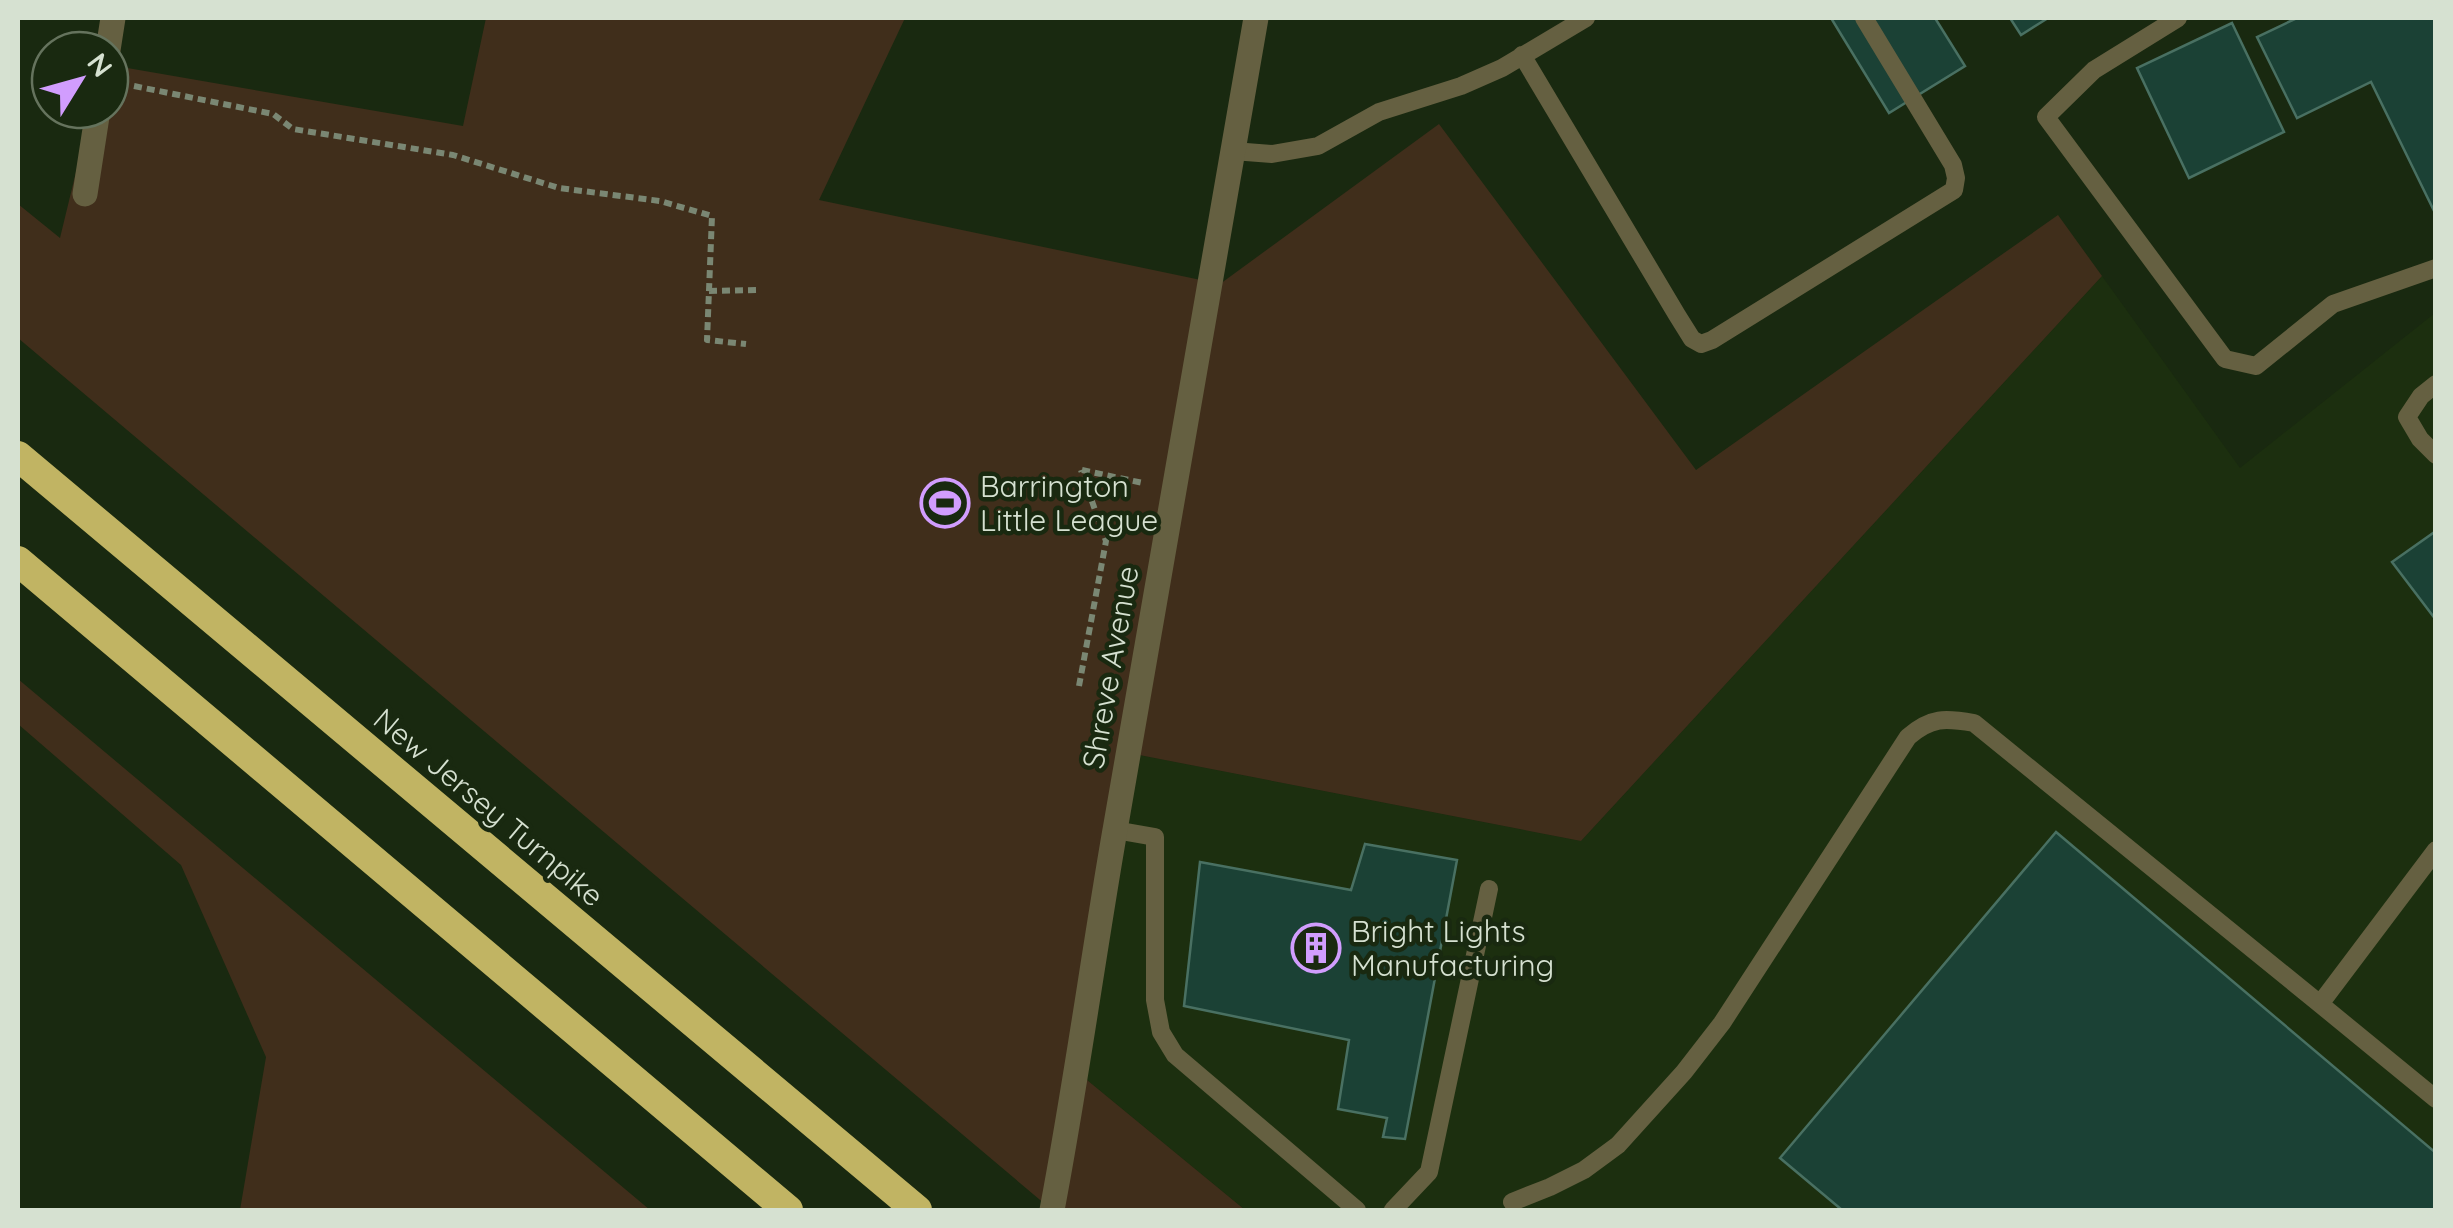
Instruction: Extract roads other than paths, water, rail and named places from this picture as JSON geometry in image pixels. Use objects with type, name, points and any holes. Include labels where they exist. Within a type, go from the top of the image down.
[{"type":"highway","name":"New Jersey Turnpike","points":[[18,456],[917,1210]]},
{"type":"highway","points":[[18,561],[788,1210]]},
{"type":"street","name":"Shreve Avenue","points":[[1052,1210],[1256,18]]},
{"type":"street","points":[[85,194],[95,130]]},
{"type":"lane","points":[[1233,151],[1272,154],[1318,146],[1379,112],[1461,86],[1502,68],[1586,18]]},
{"type":"lane","points":[[1522,56],[1677,315],[1692,338],[1701,344],[1954,190],[1953,165],[1864,18]]},
{"type":"lane","points":[[2178,18],[2094,70],[2046,117],[2226,359],[2256,366],[2333,304],[2436,268]]},
{"type":"lane","points":[[2436,384],[2421,396],[2407,417],[2420,439],[2436,455]]},
{"type":"lane","points":[[1512,1202],[1584,1170],[1618,1145],[1684,1072],[1722,1022],[1908,738],[1922,726],[1939,720],[1974,723],[2436,1099]]},
{"type":"lane","points":[[1115,830],[1155,837],[1154,1000],[1161,1032],[1175,1055],[1357,1210]]},
{"type":"lane","points":[[2320,1004],[2436,850]]},
{"type":"lane","points":[[1393,1210],[1429,1172],[1489,890]]},
{"type":"place","name":"Barrington Little League","points":[[945,503]]},
{"type":"place","name":"Bright Lights Manufacturing","points":[[1316,948]]}]
